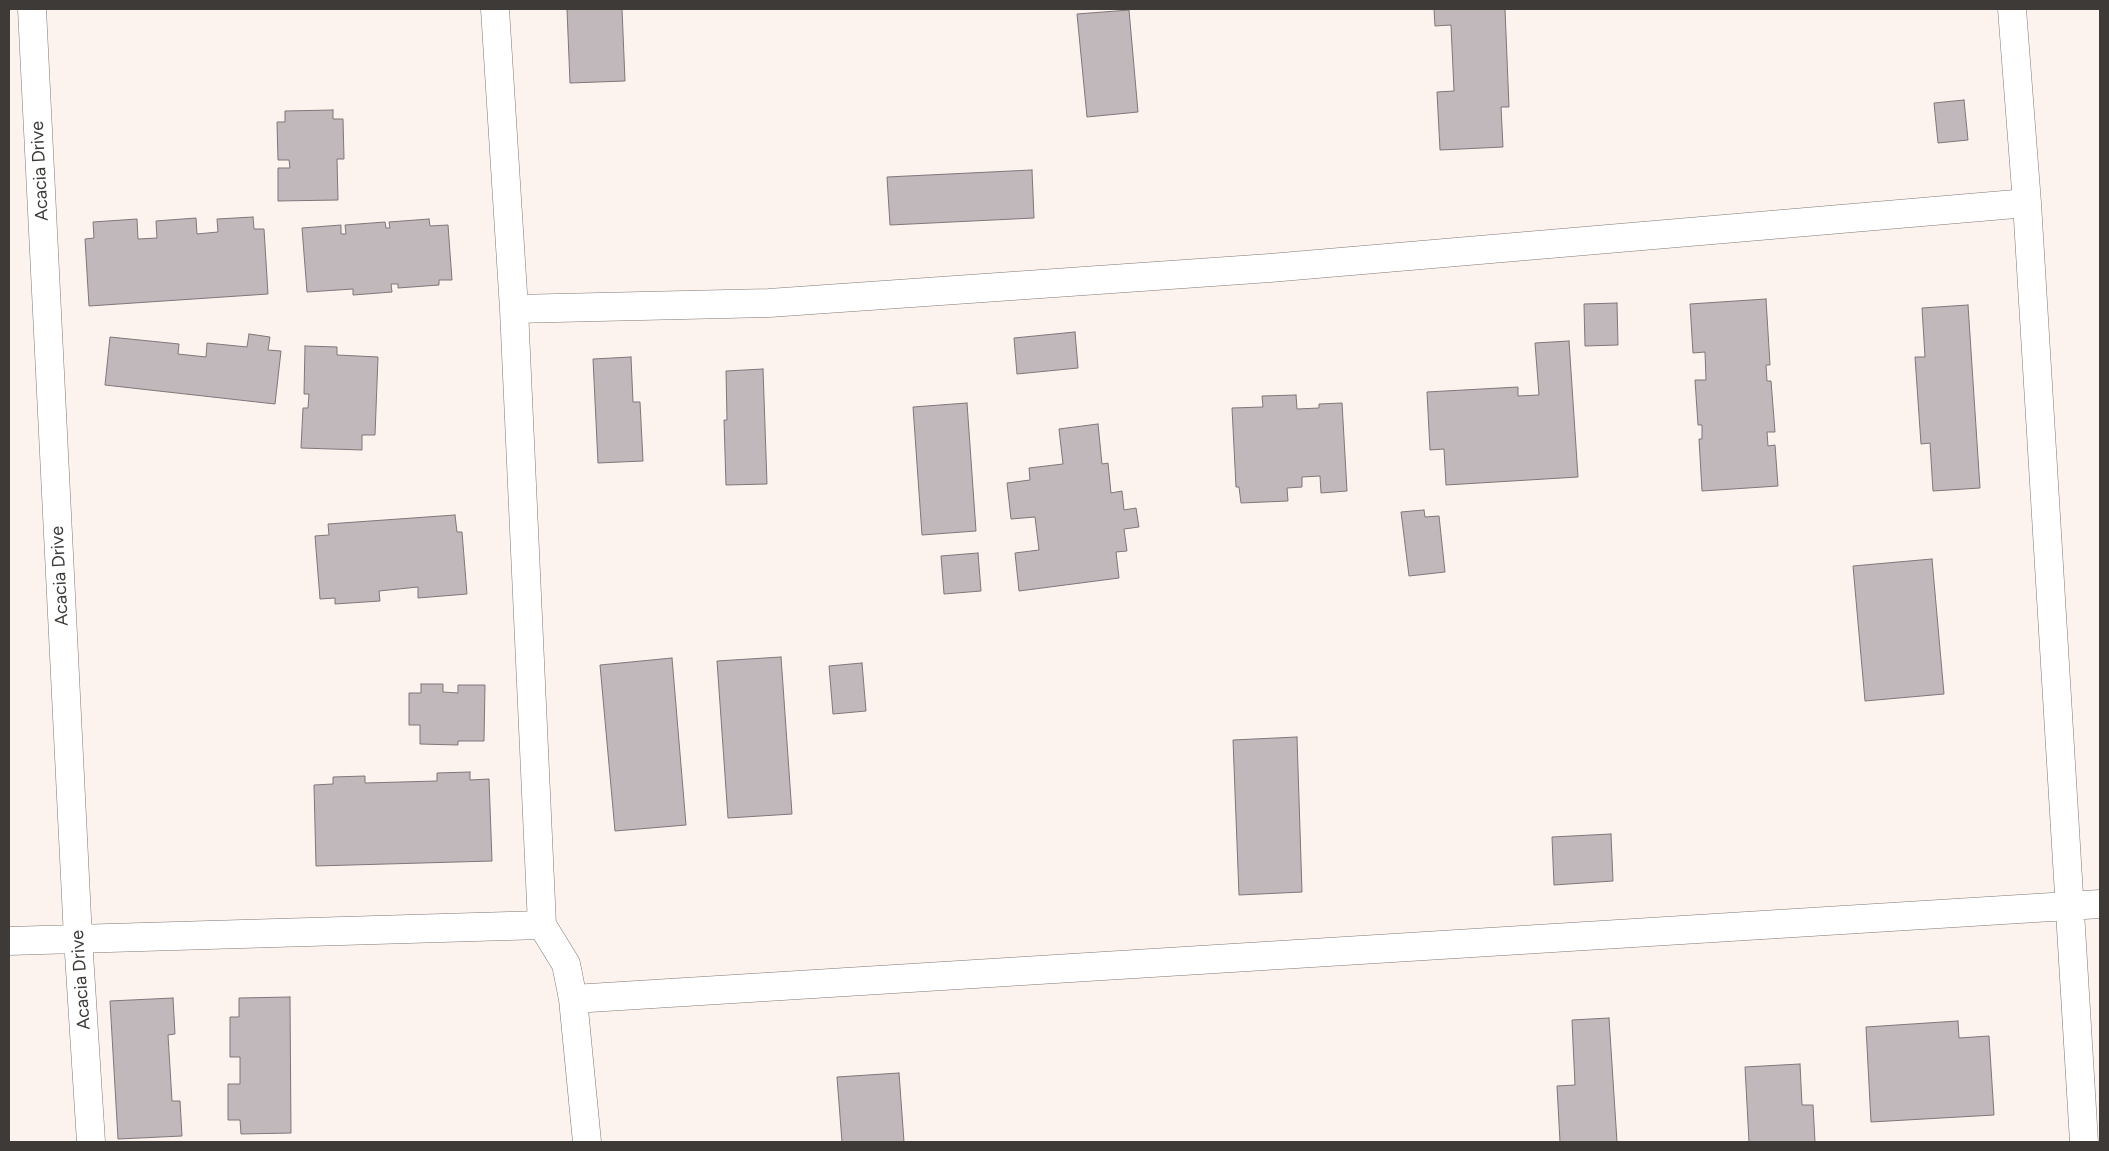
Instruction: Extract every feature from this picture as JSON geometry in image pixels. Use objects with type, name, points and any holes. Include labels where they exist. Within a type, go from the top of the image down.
[{"type":"street","name":"Acacia Drive","points":[[32,9],[78,938],[91,1142]]},
{"type":"street","points":[[495,9],[514,308],[542,925],[566,964],[573,999],[587,1142]]},
{"type":"street","points":[[2012,9],[2027,203],[2084,1142]]},
{"type":"street","points":[[514,308],[769,303],[1240,270],[2027,203]]},
{"type":"street","points":[[573,999],[2100,904]]},
{"type":"street","points":[[9,941],[542,925]]},
{"type":"building","points":[[567,9],[622,9],[625,81],[570,83]]},
{"type":"building","points":[[1434,9],[1505,9],[1509,107],[1501,107],[1503,147],[1440,150],[1437,92],[1454,91],[1451,25],[1435,26]]},
{"type":"building","points":[[1129,10],[1138,112],[1087,117],[1077,14]]},
{"type":"building","points":[[1964,100],[1968,140],[1938,143],[1934,103]]},
{"type":"building","points":[[333,110],[333,119],[343,119],[344,159],[337,159],[338,200],[278,201],[278,168],[290,168],[289,160],[278,160],[277,122],[285,122],[285,111]]},
{"type":"building","points":[[1032,170],[1034,218],[890,225],[887,177]]},
{"type":"building","points":[[253,217],[254,229],[264,229],[268,294],[89,306],[85,239],[94,238],[93,222],[137,219],[138,239],[157,238],[156,221],[196,218],[197,234],[218,232],[217,219]]},
{"type":"building","points":[[429,219],[430,226],[448,225],[452,280],[439,280],[439,285],[398,288],[398,284],[391,284],[392,292],[353,295],[353,289],[307,292],[302,228],[341,225],[341,234],[346,234],[345,225],[385,222],[386,228],[390,228],[389,222]]},
{"type":"building","points":[[1766,299],[1770,365],[1766,365],[1767,381],[1771,381],[1775,432],[1767,432],[1768,446],[1775,445],[1778,486],[1702,491],[1699,439],[1702,439],[1702,425],[1698,425],[1695,380],[1706,380],[1705,352],[1693,353],[1690,304]]},
{"type":"building","points":[[1617,303],[1618,345],[1585,346],[1584,304]]},
{"type":"building","points":[[1968,305],[1980,488],[1933,491],[1930,443],[1921,444],[1915,357],[1925,357],[1922,308]]},
{"type":"building","points":[[1075,332],[1078,368],[1017,374],[1014,338]]},
{"type":"building","points":[[249,334],[270,337],[268,350],[281,351],[275,404],[105,385],[110,337],[179,344],[178,354],[206,357],[207,343],[247,347]]},
{"type":"building","points":[[1569,341],[1578,477],[1446,485],[1444,449],[1430,450],[1427,392],[1518,387],[1518,396],[1539,395],[1535,343]]},
{"type":"building","points":[[305,346],[337,347],[337,355],[378,357],[375,435],[362,435],[362,450],[301,448],[303,408],[308,408],[309,394],[304,394]]},
{"type":"building","points":[[631,357],[633,402],[640,402],[643,461],[598,463],[593,359]]},
{"type":"building","points":[[763,369],[767,484],[726,485],[724,420],[727,420],[726,371]]},
{"type":"building","points":[[1296,395],[1297,409],[1319,408],[1319,404],[1342,403],[1347,491],[1321,493],[1320,476],[1302,477],[1302,487],[1287,488],[1288,501],[1241,503],[1239,487],[1236,487],[1232,408],[1263,407],[1262,396]]},
{"type":"building","points":[[967,403],[976,531],[922,535],[913,407]]},
{"type":"building","points":[[1098,424],[1102,464],[1108,463],[1111,493],[1122,491],[1124,510],[1136,508],[1139,527],[1124,529],[1127,551],[1116,552],[1119,578],[1019,591],[1015,553],[1039,550],[1035,517],[1011,519],[1007,483],[1030,480],[1029,468],[1063,464],[1059,429]]},
{"type":"building","points":[[1424,510],[1425,517],[1439,516],[1445,572],[1409,576],[1401,512]]},
{"type":"building","points":[[455,515],[457,532],[462,532],[467,594],[418,598],[418,587],[379,591],[380,601],[335,604],[335,598],[320,599],[315,536],[329,535],[328,524]]},
{"type":"building","points":[[978,553],[981,591],[944,594],[941,556]]},
{"type":"building","points":[[1932,559],[1944,694],[1865,701],[1853,566]]},
{"type":"building","points":[[781,657],[792,814],[728,818],[717,661]]},
{"type":"building","points":[[672,658],[686,825],[615,831],[600,665]]},
{"type":"building","points":[[862,663],[866,711],[833,714],[829,666]]},
{"type":"building","points":[[421,684],[443,684],[443,692],[458,693],[458,685],[485,685],[484,741],[458,741],[458,745],[420,744],[420,725],[409,725],[409,693],[421,693]]},
{"type":"building","points":[[1297,737],[1302,892],[1239,895],[1233,740]]},
{"type":"building","points":[[470,772],[470,780],[489,779],[492,861],[316,866],[314,785],[333,784],[333,777],[365,776],[365,783],[437,781],[437,773]]},
{"type":"building","points":[[1611,834],[1613,881],[1554,885],[1552,837]]},
{"type":"building","points":[[290,997],[291,1133],[241,1134],[240,1120],[228,1120],[228,1084],[240,1084],[240,1057],[230,1057],[230,1017],[239,1017],[239,998]]},
{"type":"building","points":[[173,998],[175,1034],[168,1035],[172,1101],[180,1101],[182,1136],[118,1139],[110,1001]]},
{"type":"building","points":[[1609,1018],[1617,1142],[1560,1142],[1557,1086],[1575,1085],[1572,1020]]},
{"type":"building","points":[[1958,1021],[1959,1038],[1989,1036],[1994,1115],[1871,1122],[1866,1027]]},
{"type":"building","points":[[1800,1064],[1802,1105],[1813,1105],[1815,1142],[1749,1142],[1745,1067]]},
{"type":"building","points":[[899,1073],[904,1142],[842,1142],[837,1077]]}]
